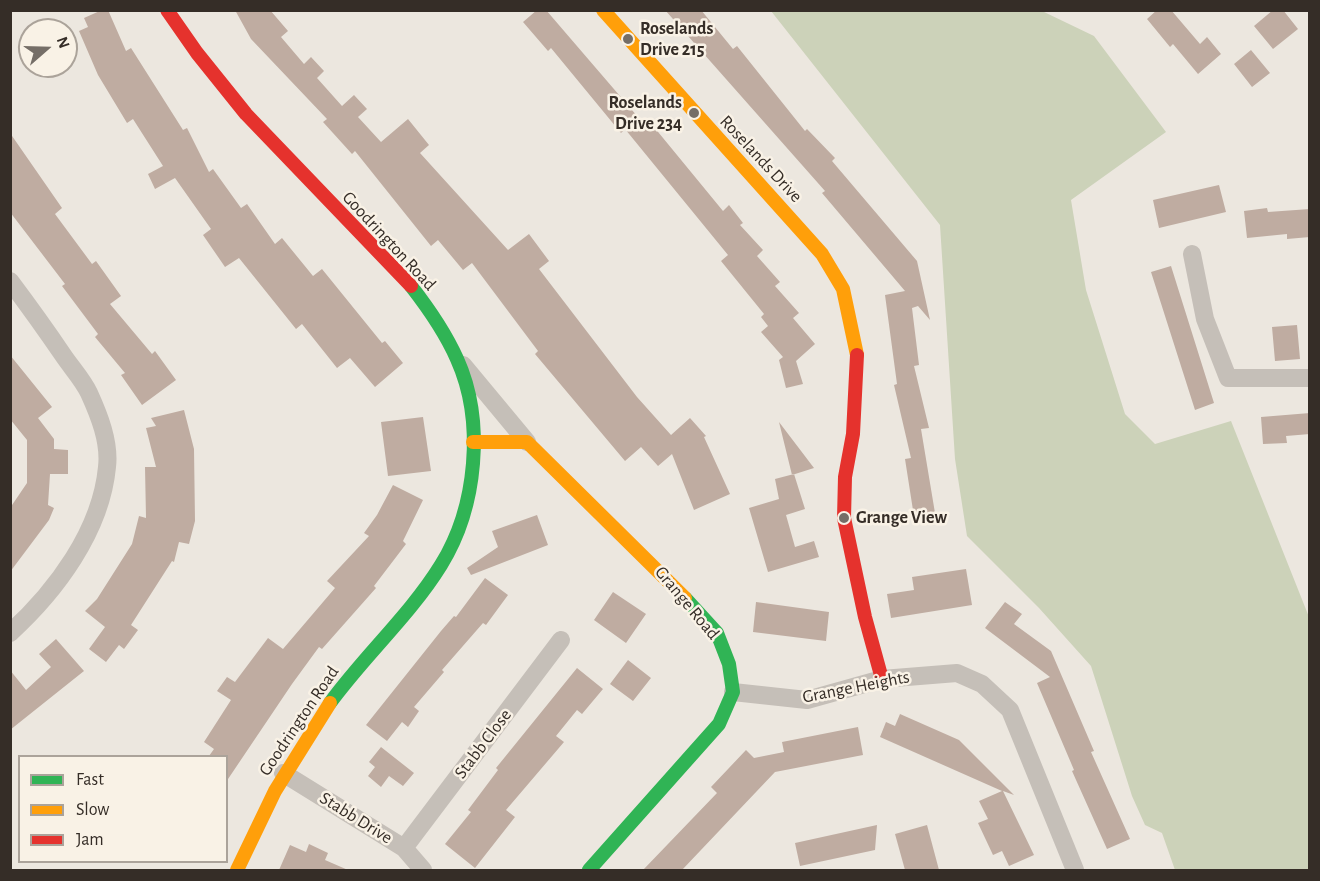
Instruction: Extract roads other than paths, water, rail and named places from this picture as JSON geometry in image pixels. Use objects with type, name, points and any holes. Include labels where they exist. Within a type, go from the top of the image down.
[{"type":"street","name":"Goodrington Road","points":[[166,10],[226,93],[412,288],[445,334],[458,359],[471,404],[473,442],[468,499],[450,550],[428,582],[354,671],[283,773],[237,870]]},
{"type":"street","name":"Roselands Drive","points":[[603,10],[822,254],[843,289],[857,352],[853,434],[845,477],[844,518],[865,617],[882,679]]},
{"type":"street","points":[[1192,254],[1205,319],[1227,378],[1310,378]]},
{"type":"street","points":[[10,281],[88,391],[104,434],[107,467],[98,507],[68,568],[40,604],[10,633]]},
{"type":"street","name":"Grange Road","points":[[458,359],[527,442],[604,520],[653,562],[717,633],[729,664],[732,692],[719,724],[589,870]]},
{"type":"street","points":[[473,442],[527,442]]},
{"type":"street","name":"Stabb Close","points":[[404,848],[561,640]]},
{"type":"street","name":"Grange Heights","points":[[732,692],[807,700],[882,679],[957,673],[982,684],[1010,710],[1075,870]]},
{"type":"street","name":"Stabb Drive","points":[[283,773],[404,848],[423,870]]},
{"type":"place","name":"Roselands Drive 215","points":[[628,39]]},
{"type":"place","name":"Roselands Drive 234","points":[[694,113]]},
{"type":"place","name":"Grange View","points":[[844,518]]}]
